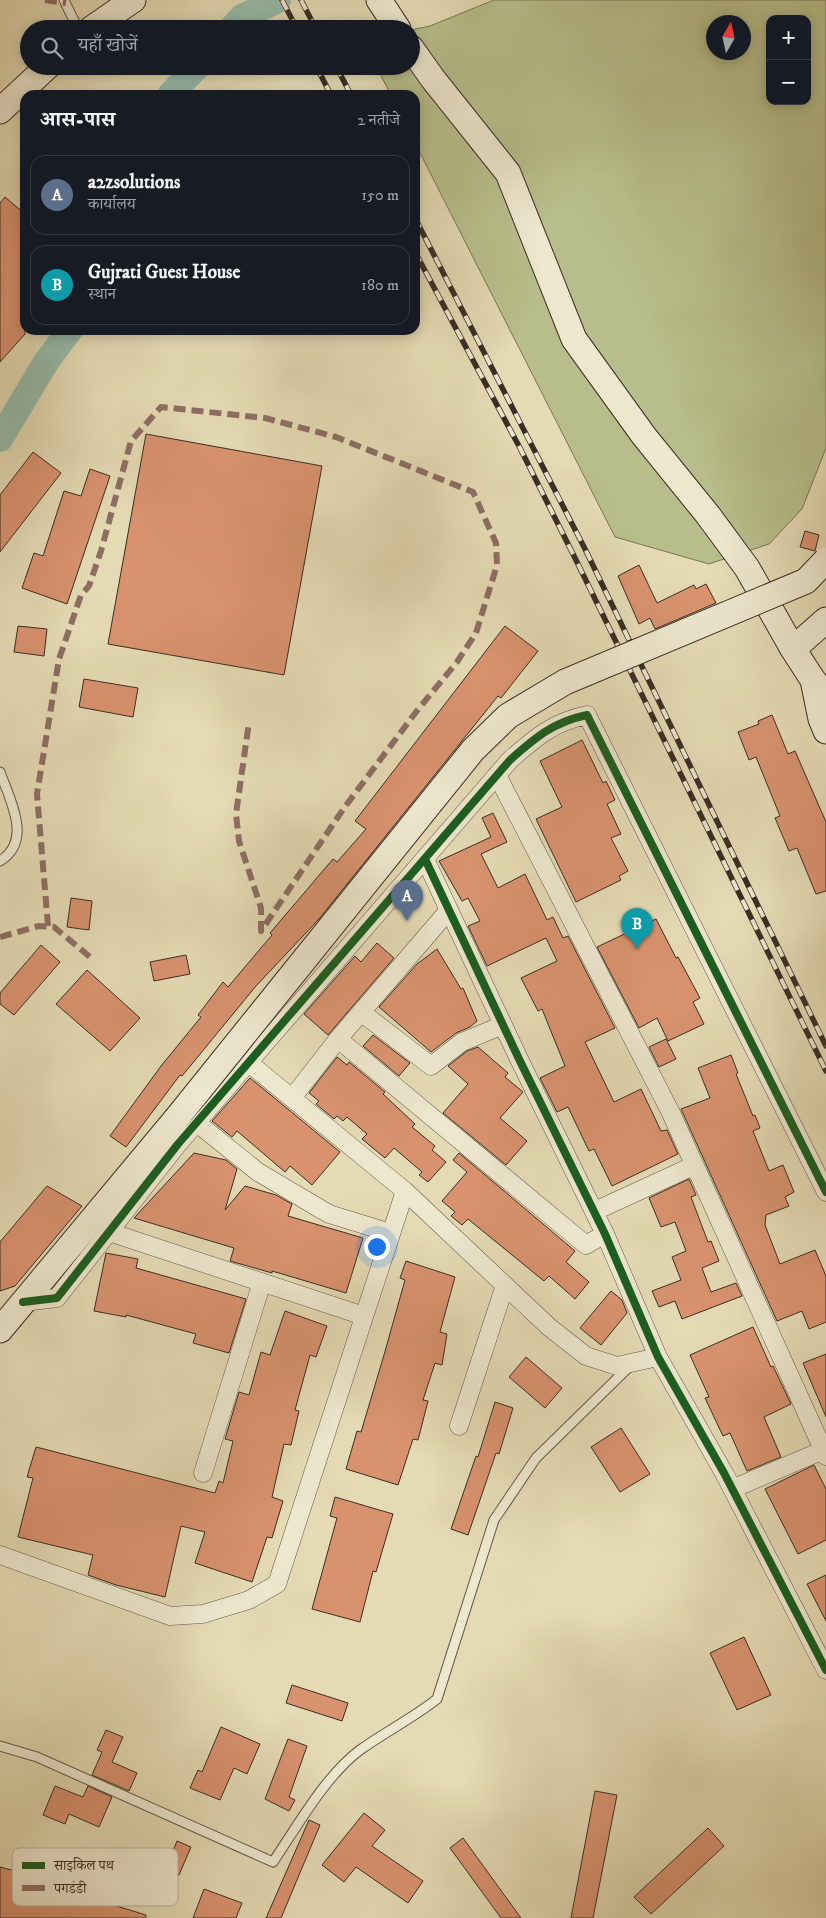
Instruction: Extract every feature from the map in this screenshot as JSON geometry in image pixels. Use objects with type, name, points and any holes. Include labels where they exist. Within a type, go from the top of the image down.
[{"type":"main road","points":[[104,20],[133,0]]},
{"type":"main road","points":[[379,0],[392,20]]},
{"type":"main road","points":[[420,61],[432,79],[508,173],[574,338],[644,436],[708,515],[747,568],[793,649],[819,688],[821,719],[826,731]]},
{"type":"main road","points":[[22,90],[38,75]]},
{"type":"main road","points":[[0,111],[20,92]]},
{"type":"main road","points":[[0,1330],[186,1121],[473,750],[508,716],[565,682],[806,581],[826,560]]},
{"type":"main road","points":[[793,649],[826,620]]},
{"type":"street","points":[[23,1302],[57,1298],[109,1232],[186,1121],[249,1063],[497,775],[540,734],[568,719],[587,715],[826,1192]]},
{"type":"street","points":[[497,775],[667,1106],[825,1452],[732,1490]]},
{"type":"street","points":[[425,859],[605,1234],[658,1357],[732,1490],[826,1670]]},
{"type":"street","points":[[292,1098],[338,1039],[448,910]]},
{"type":"street","points":[[361,1012],[431,1066],[462,1042],[503,1024]]},
{"type":"street","points":[[338,1039],[586,1244],[605,1234]]},
{"type":"street","points":[[249,1063],[405,1191],[549,1327],[586,1356],[617,1366],[658,1357]]},
{"type":"street","points":[[186,1121],[258,1172],[329,1214],[391,1234]]},
{"type":"street","points":[[594,1211],[693,1166]]},
{"type":"street","points":[[0,1555],[170,1616],[203,1614],[249,1600],[277,1584],[405,1191]]},
{"type":"street","points":[[109,1232],[364,1316]]},
{"type":"street","points":[[203,1473],[262,1282]]},
{"type":"street","points":[[459,1426],[505,1285]]},
{"type":"lane","points":[[64,0],[74,20]]},
{"type":"lane","points":[[0,772],[18,823],[13,848],[0,861]]},
{"type":"lane","points":[[0,1746],[37,1757],[273,1862],[322,1790],[359,1751],[416,1716],[437,1699],[494,1520],[536,1458],[634,1362]]},
{"type":"green space","points":[[494,0],[826,0],[826,448],[802,509],[769,544],[709,564],[615,537],[420,153],[420,90],[388,90],[381,75],[420,75],[420,28],[430,26]]},
{"type":"building","points":[[5,197],[20,210],[20,335],[24,335],[0,362],[0,203]]},
{"type":"building","points":[[146,434],[322,466],[284,675],[108,644]]},
{"type":"building","points":[[33,452],[61,473],[0,552],[0,495]]},
{"type":"building","points":[[90,469],[110,476],[67,604],[22,588],[34,553],[43,556],[64,491],[81,496]]},
{"type":"building","points":[[805,531],[819,535],[815,551],[800,547]]},
{"type":"building","points":[[639,565],[657,603],[694,585],[696,589],[706,584],[716,603],[655,629],[650,618],[639,624],[618,576]]},
{"type":"building","points":[[18,626],[47,629],[44,656],[14,652]]},
{"type":"building","points":[[505,626],[538,651],[501,698],[498,696],[319,919],[256,986],[182,1076],[180,1075],[126,1147],[110,1136],[161,1066],[201,1017],[198,1015],[223,982],[228,987],[272,935],[270,933],[333,859],[337,862],[366,829],[355,821]]},
{"type":"building","points":[[84,679],[138,688],[133,717],[79,707]]},
{"type":"building","points":[[772,715],[788,754],[795,751],[826,822],[826,891],[816,894],[797,848],[789,851],[775,818],[780,816],[756,757],[749,760],[738,732],[759,724],[758,721]]},
{"type":"building","points":[[582,740],[603,783],[606,781],[615,800],[607,804],[621,834],[611,838],[628,871],[619,876],[621,880],[576,902],[536,819],[562,807],[540,761]]},
{"type":"building","points":[[493,813],[507,842],[481,854],[498,888],[525,874],[547,920],[553,917],[563,938],[568,936],[615,1028],[585,1042],[614,1102],[641,1089],[661,1131],[667,1130],[678,1154],[612,1186],[594,1149],[589,1151],[568,1107],[557,1112],[540,1078],[565,1066],[542,1009],[538,1011],[521,978],[557,961],[546,938],[487,966],[468,926],[480,921],[468,898],[462,901],[439,861],[491,837],[482,818]]},
{"type":"building","points":[[71,898],[92,901],[89,930],[67,927]]},
{"type":"building","points":[[656,919],[676,958],[678,957],[700,998],[693,1002],[704,1024],[668,1041],[657,1018],[639,1028],[597,947]]},
{"type":"building","points":[[377,943],[394,958],[328,1035],[304,1014],[355,956],[361,962]]},
{"type":"building","points":[[41,945],[60,962],[14,1015],[0,1004],[0,993]]},
{"type":"building","points":[[437,949],[461,989],[463,988],[477,1021],[470,1027],[456,1033],[431,1052],[379,1007],[417,964]]},
{"type":"building","points":[[186,955],[190,974],[154,981],[150,962]]},
{"type":"building","points":[[87,970],[140,1018],[110,1051],[56,1004]]},
{"type":"building","points":[[373,1035],[410,1063],[399,1076],[363,1046]]},
{"type":"building","points":[[666,1039],[676,1059],[659,1067],[649,1047]]},
{"type":"building","points":[[478,1047],[508,1073],[505,1077],[523,1092],[500,1118],[527,1141],[506,1165],[443,1113],[468,1084],[448,1066],[467,1051]]},
{"type":"building","points":[[731,1055],[738,1073],[736,1074],[753,1116],[755,1115],[760,1128],[753,1131],[769,1171],[783,1165],[794,1192],[785,1197],[789,1206],[766,1215],[765,1225],[780,1264],[815,1250],[826,1276],[826,1322],[809,1329],[802,1311],[777,1321],[681,1109],[710,1098],[698,1068]]},
{"type":"building","points":[[337,1057],[347,1065],[349,1062],[385,1092],[383,1094],[415,1124],[412,1127],[435,1146],[432,1150],[446,1162],[428,1182],[419,1175],[422,1172],[394,1148],[385,1158],[362,1139],[367,1134],[347,1117],[343,1121],[337,1116],[334,1119],[316,1104],[319,1101],[309,1093]]},
{"type":"building","points":[[250,1078],[340,1152],[312,1185],[290,1166],[285,1172],[237,1131],[232,1137],[212,1121]]},
{"type":"building","points":[[194,1153],[226,1160],[237,1169],[225,1210],[245,1186],[276,1195],[292,1204],[288,1216],[363,1238],[346,1293],[272,1271],[272,1273],[230,1261],[234,1248],[134,1218]]},
{"type":"building","points":[[459,1153],[575,1251],[566,1262],[589,1282],[575,1299],[549,1276],[544,1281],[468,1219],[462,1225],[451,1216],[455,1212],[442,1201],[467,1172],[453,1160]]},
{"type":"building","points":[[689,1179],[696,1195],[691,1197],[708,1242],[711,1241],[719,1261],[702,1268],[711,1292],[736,1283],[742,1296],[682,1319],[675,1301],[659,1307],[652,1291],[681,1280],[672,1257],[686,1251],[675,1222],[661,1227],[649,1198]]},
{"type":"building","points":[[47,1186],[82,1206],[15,1286],[0,1291],[0,1242]]},
{"type":"building","points":[[106,1253],[138,1259],[136,1268],[246,1299],[229,1353],[193,1343],[196,1334],[126,1315],[126,1317],[94,1311]]},
{"type":"building","points":[[406,1261],[455,1277],[440,1332],[447,1334],[442,1365],[435,1363],[423,1400],[428,1401],[418,1440],[413,1439],[398,1485],[346,1469],[357,1431],[361,1432],[384,1355],[405,1280],[400,1278]]},
{"type":"building","points":[[611,1291],[622,1300],[627,1313],[601,1345],[580,1328]]},
{"type":"building","points":[[285,1311],[327,1326],[316,1357],[310,1355],[295,1410],[299,1411],[291,1445],[284,1444],[272,1497],[283,1501],[272,1538],[267,1537],[252,1582],[195,1563],[205,1532],[181,1526],[165,1597],[116,1585],[88,1575],[93,1555],[18,1537],[33,1478],[27,1477],[36,1447],[215,1493],[219,1481],[223,1483],[233,1441],[225,1439],[239,1392],[249,1395],[261,1352],[270,1355]]},
{"type":"building","points":[[753,1327],[771,1367],[773,1366],[791,1404],[764,1417],[781,1457],[747,1471],[730,1433],[723,1436],[705,1398],[709,1397],[690,1355]]},
{"type":"building","points":[[826,1354],[826,1417],[803,1363]]},
{"type":"building","points":[[526,1357],[562,1388],[545,1408],[509,1377]]},
{"type":"building","points":[[495,1402],[513,1408],[499,1454],[496,1453],[468,1535],[451,1529],[476,1456],[478,1457]]},
{"type":"building","points":[[621,1428],[650,1474],[620,1492],[591,1447]]},
{"type":"building","points":[[814,1465],[826,1489],[826,1540],[798,1554],[765,1489]]},
{"type":"building","points":[[335,1497],[393,1514],[376,1572],[373,1571],[360,1622],[312,1609],[337,1518],[330,1516]]},
{"type":"building","points":[[826,1575],[826,1621],[807,1584]]},
{"type":"building","points":[[744,1637],[771,1695],[737,1710],[710,1653]]},
{"type":"building","points":[[292,1685],[348,1703],[342,1721],[286,1703]]},
{"type":"building","points":[[221,1727],[260,1744],[247,1774],[234,1768],[220,1800],[190,1788],[198,1770],[202,1772]]},
{"type":"building","points":[[106,1730],[123,1737],[112,1762],[137,1773],[129,1791],[92,1775],[102,1752],[97,1750]]},
{"type":"building","points":[[288,1739],[307,1746],[289,1797],[295,1800],[289,1811],[265,1799]]},
{"type":"building","points":[[55,1786],[83,1797],[88,1786],[112,1797],[99,1827],[69,1814],[65,1824],[43,1815]]},
{"type":"building","points":[[595,1791],[617,1795],[593,1918],[571,1918]]},
{"type":"building","points":[[364,1813],[385,1830],[372,1846],[423,1881],[408,1903],[356,1867],[344,1882],[322,1865]]},
{"type":"building","points":[[309,1820],[320,1825],[281,1918],[266,1918]]},
{"type":"building","points":[[708,1828],[724,1846],[651,1914],[634,1897]]},
{"type":"building","points":[[463,1838],[521,1918],[501,1918],[450,1848]]},
{"type":"building","points":[[177,1841],[191,1847],[179,1875],[178,1848],[174,1848]]},
{"type":"building","points":[[0,1867],[12,1870],[12,1906],[117,1906],[146,1915],[146,1918],[0,1918]]},
{"type":"building","points":[[204,1889],[242,1903],[236,1918],[193,1918]]},
{"type":"waterway","points":[[239,20],[278,0]]},
{"type":"waterway","points":[[175,90],[189,75]]},
{"type":"waterway","points":[[0,439],[46,362],[66,335]]},
{"type":"railway","points":[[282,0],[292,20]]},
{"type":"railway","points":[[301,0],[311,20]]},
{"type":"railway","points":[[321,75],[328,90]]},
{"type":"railway","points":[[341,75],[348,90]]},
{"type":"railway","points":[[420,228],[585,549],[826,1046]]},
{"type":"railway","points":[[420,261],[520,448],[826,1071]]},
{"type":"marked path","points":[[45,0],[66,3]]},
{"type":"marked path","points":[[48,926],[37,794],[59,659],[81,595],[89,586],[101,551],[131,441],[161,407],[265,418],[336,437],[473,492],[496,543],[497,565],[476,633],[457,662],[416,712],[344,808],[261,931],[261,908],[239,841],[236,814],[249,722]]},
{"type":"marked path","points":[[0,937],[39,926],[54,927],[90,957]]},
{"type":"cycle path","points":[[23,1302],[57,1298],[178,1144],[510,760],[545,732],[564,722],[587,715],[826,1192]]},
{"type":"cycle path","points":[[425,859],[519,1059],[605,1234],[658,1357],[724,1473],[826,1670]]},
{"type":"place","name":"a2zsolutions","points":[[407,921]]},
{"type":"place","name":"Gujrati Guest House","points":[[637,949]]}]
